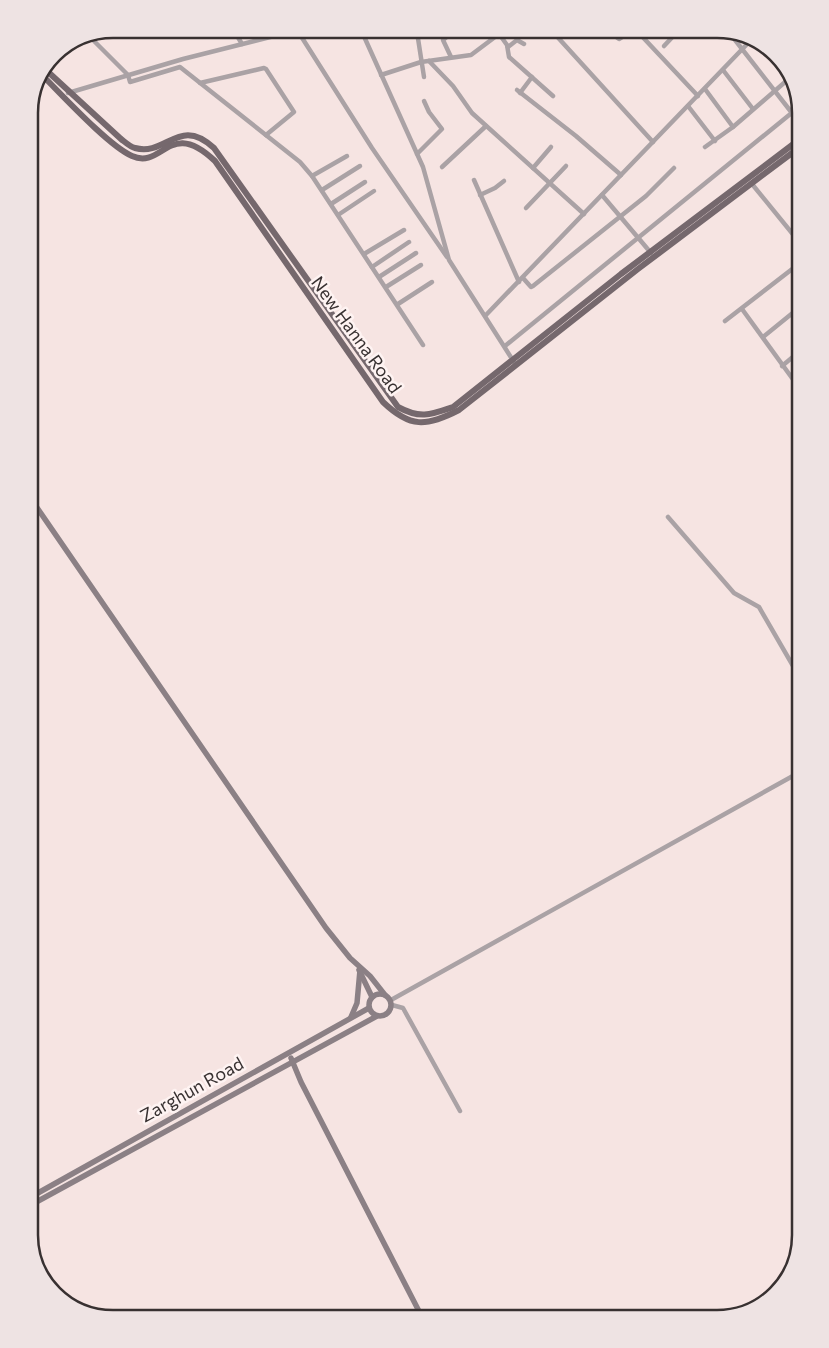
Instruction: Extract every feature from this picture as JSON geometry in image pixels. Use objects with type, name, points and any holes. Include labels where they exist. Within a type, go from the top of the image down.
[{"type":"main road","name":"New Hanna Road","points":[[49,73],[121,139],[134,148],[151,149],[187,134],[206,140],[214,148],[398,406],[412,415],[424,416],[453,406],[514,363]]},
{"type":"main road","name":"New Hanna Road","points":[[46,79],[118,148],[133,157],[146,157],[176,144],[188,142],[200,147],[215,161],[383,402],[396,415],[411,422],[442,419],[459,410],[514,363],[792,145]]},
{"type":"main road","name":"New Hanna Road","points":[[652,255],[792,153]]},
{"type":"street","points":[[238,38],[242,44]]},
{"type":"street","points":[[63,95],[266,38]]},
{"type":"street","points":[[302,38],[372,148],[486,315],[514,363]]},
{"type":"street","points":[[365,38],[417,154],[449,260]]},
{"type":"street","points":[[418,38],[424,76]]},
{"type":"street","points":[[446,38],[443,40],[451,57]]},
{"type":"street","points":[[381,75],[421,62],[477,52],[492,38]]},
{"type":"street","points":[[502,38],[508,47]]},
{"type":"street","points":[[558,38],[653,142]]},
{"type":"street","points":[[642,38],[698,96]]},
{"type":"street","points":[[664,46],[672,38]]},
{"type":"street","points":[[95,40],[128,76],[130,82],[180,67],[300,162],[322,190],[398,304],[422,345]]},
{"type":"street","points":[[524,44],[517,40],[508,47],[506,51],[509,57],[553,96]]},
{"type":"street","points":[[505,346],[792,113],[736,40]]},
{"type":"street","points":[[486,315],[748,45]]},
{"type":"street","points":[[429,61],[453,86],[472,112],[486,126],[584,214]]},
{"type":"street","points":[[200,83],[266,69],[294,112],[266,135]]},
{"type":"street","points":[[723,70],[753,110]]},
{"type":"street","points":[[532,77],[519,92],[576,136],[621,175]]},
{"type":"street","points":[[705,148],[733,127],[785,82]]},
{"type":"street","points":[[705,89],[733,127]]},
{"type":"street","points":[[417,154],[442,129],[429,112],[424,101]]},
{"type":"street","points":[[688,106],[714,141]]},
{"type":"street","points":[[442,167],[486,126]]},
{"type":"street","points":[[533,168],[551,147]]},
{"type":"street","points":[[312,176],[347,156]]},
{"type":"street","points":[[322,190],[360,166]]},
{"type":"street","points":[[526,208],[566,166]]},
{"type":"street","points":[[523,278],[531,287],[533,286],[656,188],[674,168]]},
{"type":"street","points":[[474,180],[518,282]]},
{"type":"street","points":[[480,195],[495,188],[504,181]]},
{"type":"street","points":[[331,204],[365,182]]},
{"type":"street","points":[[752,184],[792,233]]},
{"type":"street","points":[[338,215],[374,191]]},
{"type":"street","points":[[602,195],[652,255]]},
{"type":"street","points":[[364,254],[404,230]]},
{"type":"street","points":[[372,267],[409,242]]},
{"type":"street","points":[[379,277],[416,253]]},
{"type":"street","points":[[386,287],[421,265]]},
{"type":"street","points":[[726,322],[792,269]]},
{"type":"street","points":[[398,304],[432,282]]},
{"type":"street","points":[[742,309],[792,379]]},
{"type":"street","points":[[762,337],[792,313]]},
{"type":"street","points":[[782,366],[792,358]]},
{"type":"street","points":[[38,509],[326,928],[358,968],[372,997],[369,1008],[377,1016]]},
{"type":"street","points":[[668,517],[734,593],[759,607],[792,664]]},
{"type":"street","points":[[38,1201],[293,1061],[377,1016],[387,1014],[391,1002],[792,776]]},
{"type":"street","points":[[358,968],[370,976],[391,1002],[403,1008],[460,1111]]},
{"type":"street","points":[[350,1019],[357,1003],[358,968]]},
{"type":"street","points":[[372,997],[378,994],[385,995]]},
{"type":"street","name":"Zarghun Road","points":[[38,1193],[369,1008]]},
{"type":"street","points":[[289,1054],[301,1082],[418,1310]]}]
